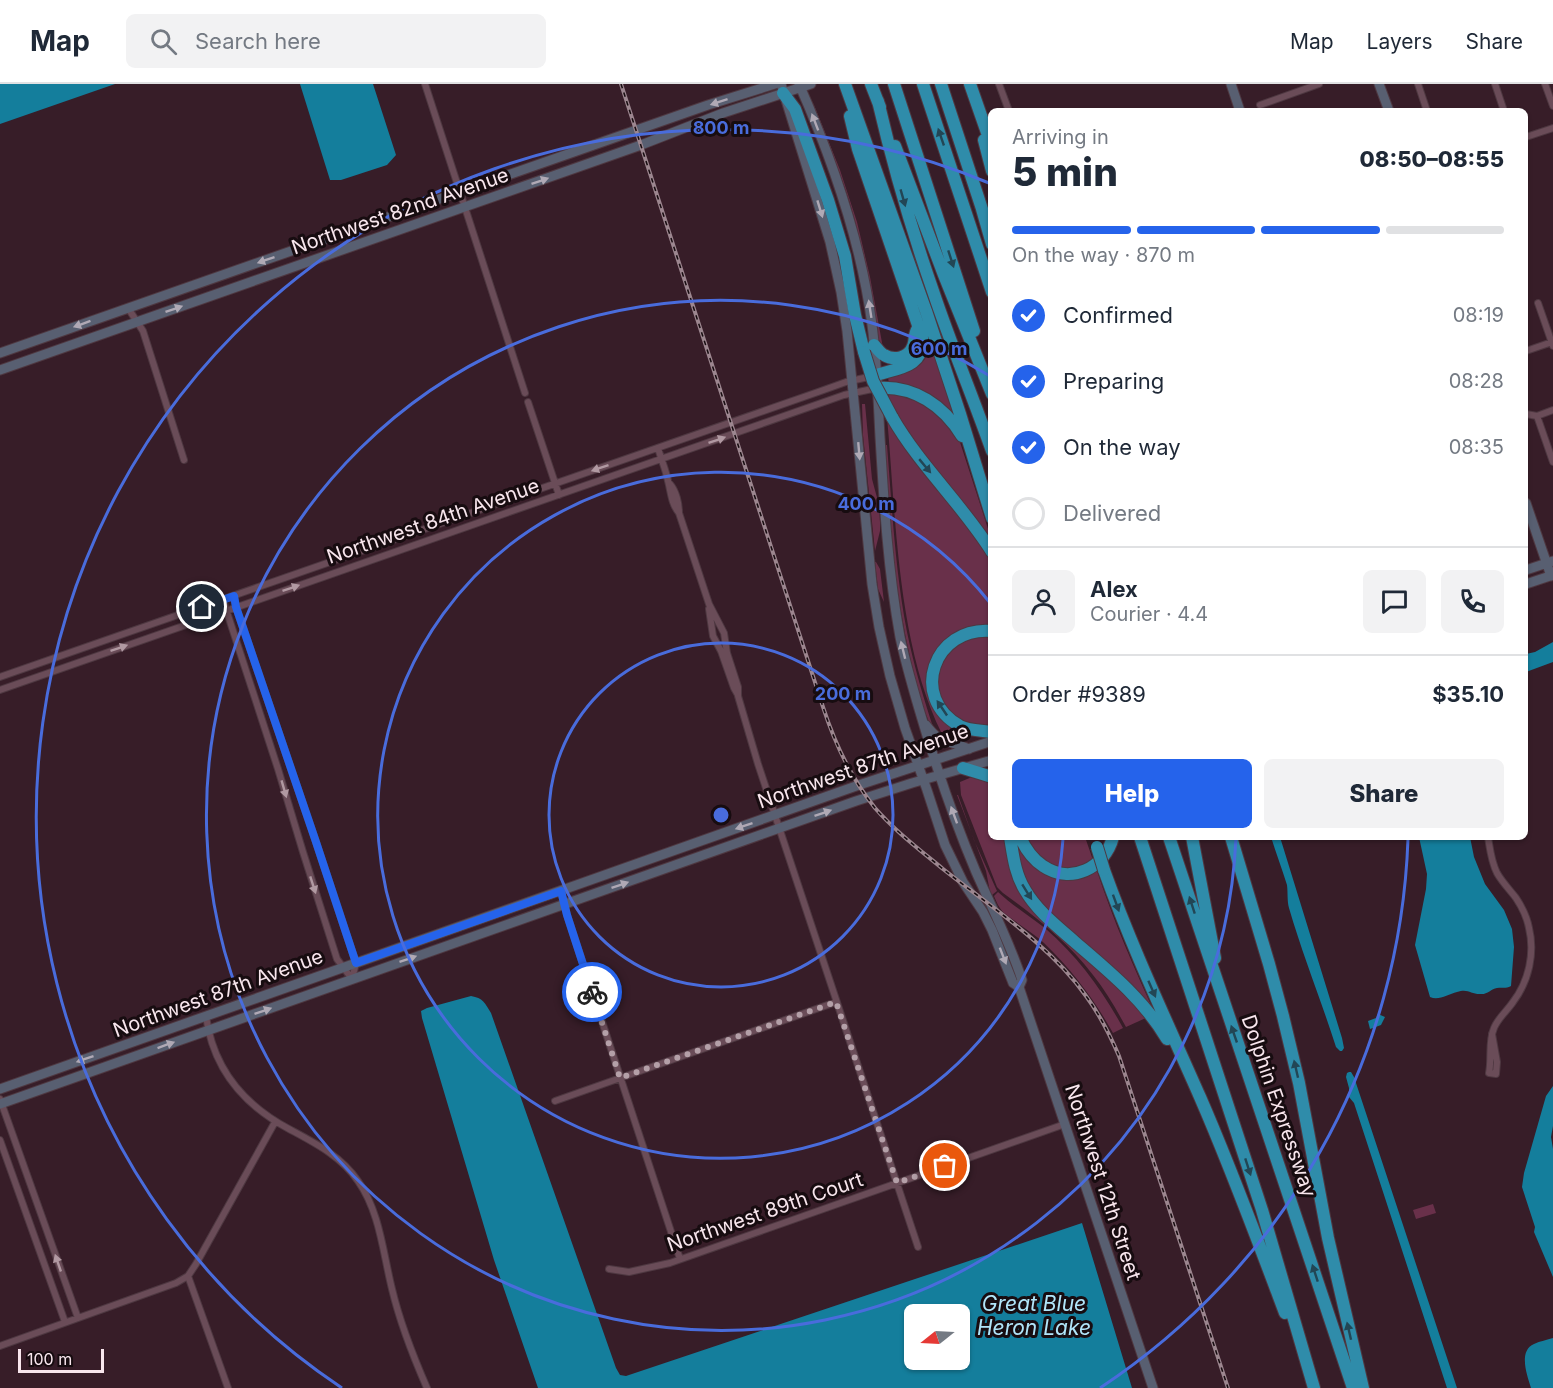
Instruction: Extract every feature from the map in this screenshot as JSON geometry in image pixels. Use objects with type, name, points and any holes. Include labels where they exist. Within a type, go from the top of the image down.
[{"type":"highway","points":[[845,84],[926,311],[988,505]]},
{"type":"highway","points":[[845,84],[858,149],[922,345],[919,356],[908,365],[877,381]]},
{"type":"highway","points":[[871,84],[988,384]]},
{"type":"highway","points":[[894,84],[988,371]]},
{"type":"highway","points":[[923,84],[988,280]]},
{"type":"highway","points":[[941,84],[988,230]]},
{"type":"highway","points":[[970,84],[988,136]]},
{"type":"highway","points":[[780,87],[795,109],[832,211],[844,256],[855,315],[869,348],[873,381],[910,448],[970,519],[988,546]]},
{"type":"highway","points":[[878,101],[915,238],[988,440]]},
{"type":"highway","points":[[977,106],[988,154]]},
{"type":"highway","points":[[982,209],[988,220]]},
{"type":"highway","points":[[926,311],[988,452]]},
{"type":"highway","points":[[869,348],[885,356],[902,357],[912,348],[914,334],[918,327]]},
{"type":"highway","points":[[877,381],[887,387],[929,400],[939,407],[958,428],[974,460]]},
{"type":"highway","points":[[988,631],[975,631],[951,641],[940,654],[932,680],[936,701],[945,714],[967,729],[988,732]]},
{"type":"highway","points":[[963,768],[988,776]]},
{"type":"highway","points":[[1010,840],[1018,877],[1032,901],[1135,996],[1160,1028],[1191,1087],[1200,1098]]},
{"type":"highway","points":[[1021,840],[1025,848],[1042,866],[1053,872],[1064,874],[1086,870],[1097,864],[1109,849],[1112,840]]},
{"type":"highway","points":[[1141,840],[1262,1210],[1313,1388]]},
{"type":"highway","name":"Dolphin Expressway","points":[[1170,840],[1353,1388]]},
{"type":"highway","points":[[1193,840],[1223,1000]]},
{"type":"highway","points":[[1232,840],[1286,1025],[1328,1238],[1363,1388]]},
{"type":"highway","points":[[1095,842],[1135,951],[1200,1098],[1253,1229],[1313,1388]]},
{"type":"main road","name":"Northwest 82nd Avenue","points":[[0,353],[716,102],[780,87],[811,84]]},
{"type":"main road","points":[[1231,84],[1239,108]]},
{"type":"main road","points":[[1379,84],[1388,108]]},
{"type":"main road","name":"Northwest 12th Street","points":[[800,86],[847,210],[863,271],[869,348],[877,381],[889,557],[901,640],[940,775],[972,862],[1014,955],[1022,980],[1019,987]]},
{"type":"main road","name":"Northwest 82nd Avenue","points":[[0,370],[641,146],[719,115],[780,87]]},
{"type":"main road","name":"Northwest 12th Street","points":[[780,87],[830,242],[846,322],[876,614],[898,708],[949,855],[988,921],[1013,983],[1019,987],[1153,1388]]},
{"type":"main road","points":[[1528,508],[1550,562],[1552,575],[1528,583]]},
{"type":"main road","points":[[869,558],[889,557]]},
{"type":"main road","points":[[1528,569],[1550,562]]},
{"type":"main road","points":[[923,722],[939,739],[969,749]]},
{"type":"main road","name":"Northwest 87th Avenue","points":[[0,1089],[775,815],[988,742]]},
{"type":"main road","name":"Northwest 87th Avenue","points":[[1,1102],[856,801],[988,761]]},
{"type":"street","points":[[425,84],[525,393]]},
{"type":"street","points":[[999,84],[1008,108]]},
{"type":"street","points":[[1260,105],[1319,84]]},
{"type":"street","points":[[1418,84],[1426,108]]},
{"type":"street","points":[[1495,84],[1503,108]]},
{"type":"street","points":[[1545,84],[1553,106]]},
{"type":"street","points":[[1528,137],[1553,128]]},
{"type":"street","points":[[1528,350],[1552,344],[1538,303]]},
{"type":"street","points":[[128,308],[143,331],[184,460]]},
{"type":"street","name":"Northwest 84th Avenue","points":[[0,677],[852,381],[877,381]]},
{"type":"street","name":"Northwest 84th Avenue","points":[[0,690],[853,393],[877,381]]},
{"type":"street","points":[[528,402],[559,495]]},
{"type":"street","points":[[1528,416],[1537,416],[1553,410]]},
{"type":"street","points":[[1537,416],[1553,462]]},
{"type":"street","points":[[1544,436],[1553,442]]},
{"type":"street","points":[[658,448],[672,499],[679,513],[709,604],[724,633],[727,653],[738,687],[738,696]]},
{"type":"street","points":[[481,509],[485,520]]},
{"type":"street","points":[[234,596],[356,963],[352,979]]},
{"type":"street","points":[[223,600],[337,959],[352,979]]},
{"type":"street","points":[[709,604],[713,636],[738,696],[779,828],[918,1247]]},
{"type":"street","points":[[1489,840],[1497,872],[1524,912],[1531,945],[1531,960],[1524,984],[1513,1003],[1497,1022],[1490,1039],[1493,1074]]},
{"type":"street","points":[[561,891],[680,1259]]},
{"type":"street","points":[[555,1101],[836,1002]]},
{"type":"street","points":[[203,1018],[219,1058],[232,1082],[253,1106],[275,1122],[328,1151],[353,1174],[363,1188],[378,1225],[392,1291],[403,1327],[427,1388]]},
{"type":"street","points":[[1,1102],[78,1318]]},
{"type":"street","points":[[0,1346],[177,1283],[188,1276],[275,1122]]},
{"type":"street","name":"Northwest 89th Court","points":[[609,1269],[628,1272],[658,1266],[1065,1124]]},
{"type":"street","points":[[0,1140],[65,1322]]},
{"type":"street","points":[[18,1192],[35,1197]]},
{"type":"street","points":[[188,1276],[228,1388]]},
{"type":"shaded area","points":[[812,100],[840,170],[857,222],[870,277],[883,348],[879,340],[867,270],[854,217]]},
{"type":"shaded area","points":[[931,345],[956,419],[889,384],[888,377],[920,365]]},
{"type":"shaded area","points":[[889,390],[903,393],[937,409],[959,439],[988,529],[988,542],[925,460],[888,403]]},
{"type":"shaded area","points":[[862,404],[865,404],[872,479],[879,505],[880,531],[875,551],[863,435]]},
{"type":"shaded area","points":[[887,417],[980,539],[988,554],[988,627],[983,626],[930,666],[942,718],[955,730],[970,734],[970,736],[959,739],[943,736],[927,699],[907,621],[896,538]]},
{"type":"shaded area","points":[[885,445],[887,445],[894,539],[903,609],[916,670],[935,733],[921,699],[902,620],[891,533]]},
{"type":"shaded area","points":[[875,562],[880,569],[884,602],[878,589]]},
{"type":"shaded area","points":[[988,636],[988,726],[963,724],[940,701],[936,671],[955,642]]},
{"type":"shaded area","points":[[972,777],[988,780],[988,840],[1008,840],[1015,875],[1148,1017],[1126,1027],[1102,987],[1073,952],[997,887],[961,795],[960,782]]},
{"type":"shaded area","points":[[1018,840],[1042,870],[1096,868],[1124,944],[1157,1018],[1031,894],[1016,856]]},
{"type":"shaded area","points":[[1025,840],[1086,840],[1094,863],[1079,871],[1045,864]]},
{"type":"shaded area","points":[[975,842],[997,891],[992,895],[995,903],[991,897],[986,871]]},
{"type":"shaded area","points":[[998,892],[1046,929],[1069,951],[1098,988],[1123,1028],[1113,1033],[1098,1008],[1064,964],[1039,939],[1002,910],[994,896]]},
{"type":"shaded area","points":[[1433,1204],[1436,1213],[1416,1219],[1413,1210]]},
{"type":"water","points":[[0,84],[115,84],[0,124]]},
{"type":"water","points":[[300,84],[373,84],[396,155],[387,165],[341,180],[330,180]]},
{"type":"water","points":[[1553,642],[1553,662],[1528,671],[1528,654]]},
{"type":"water","points":[[1272,840],[1281,840],[1342,1038],[1344,1048],[1342,1051],[1336,1047],[1300,943],[1288,905],[1287,885]]},
{"type":"water","points":[[1420,840],[1471,840],[1474,857],[1485,884],[1504,910],[1512,929],[1514,947],[1511,986],[1482,994],[1464,991],[1440,998],[1430,997],[1415,945],[1427,874]]},
{"type":"water","name":"Great Blue Heron Lake","points":[[471,996],[483,1002],[491,1013],[620,1375],[626,1376],[1082,1223],[1132,1388],[538,1388],[494,1260],[421,1011]]},
{"type":"water","points":[[1378,1014],[1385,1017],[1381,1025],[1370,1029],[1368,1021],[1376,1018]]},
{"type":"water","points":[[1349,1072],[1354,1077],[1457,1388],[1447,1388],[1354,1103],[1349,1097],[1346,1077]]},
{"type":"water","points":[[1553,1086],[1551,1137],[1553,1149],[1553,1277],[1534,1232],[1535,1227],[1522,1187],[1546,1096]]},
{"type":"water","points":[[1553,1338],[1553,1388],[1531,1388],[1525,1364],[1526,1352],[1534,1344]]},
{"type":"railway","points":[[621,84],[823,707],[838,747],[858,785],[875,808],[925,855],[1056,960],[1096,1010],[1119,1056],[1228,1388]]},
{"type":"way so far","points":[[592,992],[620,1078],[836,1002],[897,1183],[945,1166]]},
{"type":"route","points":[[202,607],[234,596],[356,963],[561,891],[592,992]]}]
